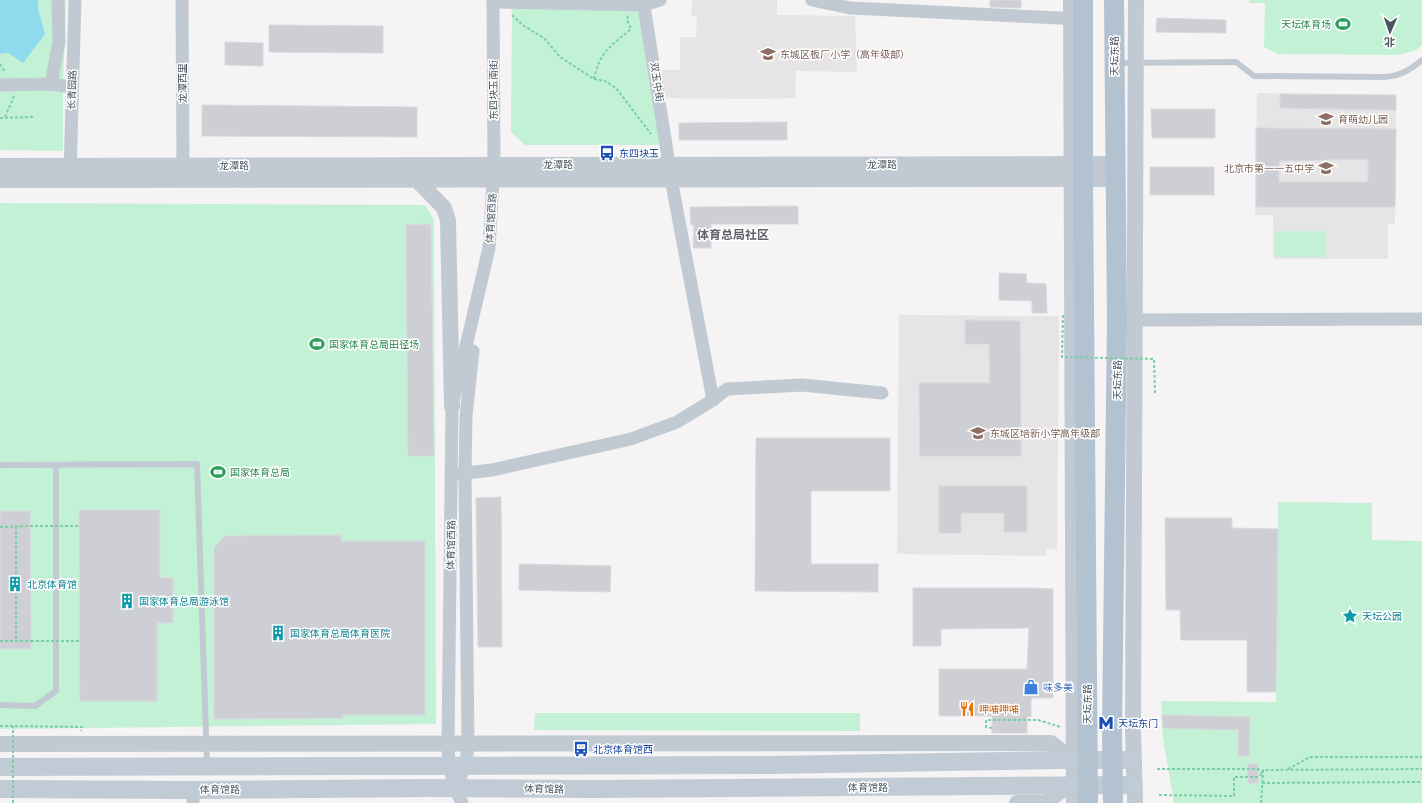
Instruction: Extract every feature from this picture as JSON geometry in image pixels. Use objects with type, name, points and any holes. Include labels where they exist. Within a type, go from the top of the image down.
[{"type":"main road","name":"天坛东路","points":[[1112,794],[1126,320],[1116,171],[1114,0]]},
{"type":"main road","name":"天坛东路","points":[[1079,12],[1077,171],[1081,794]]},
{"type":"main road","points":[[0,767],[771,765],[1133,760]]},
{"type":"main road","name":"体育馆路","points":[[0,789],[193,796],[459,796],[594,790],[1112,794],[1134,785]]},
{"type":"street","points":[[51,84],[59,42],[58,0]]},
{"type":"street","name":"长青园路","points":[[70,173],[75,0]]},
{"type":"street","name":"龙潭西里","points":[[182,0],[183,165]]},
{"type":"street","points":[[493,1],[640,3],[660,0]]},
{"type":"street","points":[[812,0],[850,8],[1079,12]]},
{"type":"street","points":[[1071,0],[1079,12]]},
{"type":"street","points":[[1135,803],[1126,320],[1136,63],[1136,0]]},
{"type":"street","name":"东四块玉南街","points":[[493,1],[494,172]]},
{"type":"street","name":"双玉中街","points":[[640,3],[713,400]]},
{"type":"street","points":[[0,86],[51,84],[72,87]]},
{"type":"street","name":"龙潭路","points":[[0,180],[70,173],[183,165],[494,172],[1116,171]]},
{"type":"street","name":"龙潭路","points":[[0,166],[70,173],[417,180],[494,172]]},
{"type":"street","name":"体育馆西路","points":[[459,796],[457,765],[448,743],[452,406],[489,248],[494,172]]},
{"type":"street","points":[[417,180],[444,208],[448,221],[452,406]]},
{"type":"street","name":"体育馆西路","points":[[457,765],[468,743],[465,474],[466,416],[477,303]]},
{"type":"street","points":[[1126,320],[1422,319]]},
{"type":"street","points":[[452,474],[465,474],[500,469],[631,440],[677,422],[713,400],[727,389],[802,385],[882,393]]},
{"type":"street","points":[[0,744],[1051,743],[1080,760]]},
{"type":"street","points":[[1017,803],[1046,803],[1060,792],[1081,794]]},
{"type":"lane","points":[[1114,63],[1236,62],[1254,76],[1384,77],[1403,74],[1412,69],[1422,60]]},
{"type":"lane","points":[[0,465],[197,464],[207,766]]},
{"type":"lane","points":[[0,705],[36,706],[56,692],[56,465]]},
{"type":"path","points":[[594,79],[597,66],[604,52],[631,29],[626,20],[640,3]]},
{"type":"path","points":[[510,13],[524,26],[544,38],[560,57],[594,79],[605,81],[616,88],[655,139],[666,140]]},
{"type":"path","points":[[5,117],[19,85]]},
{"type":"path","points":[[0,118],[33,117]]},
{"type":"path","points":[[1063,315],[1062,357],[1154,359],[1155,393],[1153,393]]},
{"type":"path","points":[[16,526],[16,641]]},
{"type":"path","points":[[0,527],[79,526]]},
{"type":"path","points":[[0,641],[80,641]]},
{"type":"path","points":[[992,728],[986,727],[986,720],[1038,720],[1065,728]]},
{"type":"path","points":[[0,726],[82,727],[82,733],[75,733]]},
{"type":"path","points":[[13,726],[13,803]]},
{"type":"path","points":[[1287,770],[1310,757],[1422,757]]},
{"type":"path","points":[[1157,769],[1258,769],[1263,773]]},
{"type":"path","points":[[1159,795],[1234,796],[1234,777],[1258,777],[1263,773],[1263,770],[1422,769]]},
{"type":"path","points":[[1261,803],[1263,773]]},
{"type":"path","points":[[1262,782],[1422,782]]},
{"type":"shaded area","name":"东城区板厂小学（高年级部）","points":[[692,0],[777,0],[777,15],[855,16],[857,72],[796,71],[795,98],[661,98],[662,70],[680,70],[680,37],[696,37],[697,17],[691,16]]},
{"type":"shaded area","name":"北京市第一一五中学","points":[[1257,93],[1396,95],[1395,224],[1388,224],[1388,259],[1273,259],[1273,215],[1255,215]]},
{"type":"shaded area","name":"东城区培新小学高年级部","points":[[899,315],[1059,316],[1057,550],[1046,549],[1046,556],[897,554]]},
{"type":"green space","points":[[0,0],[66,0],[63,86],[63,151],[0,150]]},
{"type":"green space","name":"天坛体育场","points":[[1249,0],[1422,0],[1422,45],[1416,50],[1399,55],[1278,54],[1264,47],[1265,3],[1249,3]]},
{"type":"green space","points":[[512,6],[632,9],[640,13],[660,145],[525,145],[511,132]]},
{"type":"green space","name":"国家体育总局","points":[[0,203],[425,205],[434,220],[436,724],[0,729]]},
{"type":"green space","points":[[1275,231],[1326,231],[1326,257],[1275,257]]},
{"type":"green space","name":"天坛公园","points":[[1278,502],[1372,503],[1372,540],[1422,541],[1422,803],[1174,803],[1163,738],[1161,701],[1276,702]]},
{"type":"green space","points":[[535,713],[860,713],[860,731],[534,730]]},
{"type":"water","points":[[0,0],[38,0],[38,9],[45,34],[23,63],[8,53],[0,54]]},
{"type":"building","points":[[990,0],[1021,0],[1021,8],[990,7]]},
{"type":"building","points":[[1157,18],[1226,20],[1226,33],[1156,32]]},
{"type":"building","points":[[269,25],[383,26],[383,53],[269,52]]},
{"type":"building","points":[[225,42],[263,43],[263,66],[225,65]]},
{"type":"building","points":[[1280,94],[1396,95],[1396,110],[1280,108]]},
{"type":"building","points":[[202,105],[417,107],[417,137],[202,136]]},
{"type":"building","points":[[1151,109],[1215,109],[1215,138],[1152,138]]},
{"type":"building","points":[[787,122],[787,140],[679,140],[679,123]]},
{"type":"building","points":[[1256,128],[1396,129],[1395,207],[1256,207]],"holes":[[[1368,159],[1368,182],[1279,182],[1279,161]]]},
{"type":"building","points":[[1150,167],[1214,167],[1214,195],[1150,195]]},
{"type":"building","points":[[798,206],[798,224],[711,224],[711,248],[693,248],[694,225],[691,225],[690,207]]},
{"type":"building","points":[[431,224],[434,456],[408,456],[406,225]]},
{"type":"building","points":[[999,273],[1026,274],[1027,283],[1046,284],[1047,313],[1032,313],[1032,301],[999,300]]},
{"type":"building","points":[[965,320],[1020,321],[1021,456],[920,456],[919,383],[990,383],[989,344],[965,344]]},
{"type":"building","points":[[756,438],[890,438],[890,491],[811,491],[811,564],[878,564],[878,592],[755,591]]},
{"type":"building","points":[[939,486],[1027,486],[1027,532],[1004,532],[1004,513],[961,513],[961,533],[939,533]]},
{"type":"building","points":[[501,497],[502,647],[478,647],[476,498]]},
{"type":"building","name":"国家体育总局游泳馆","points":[[79,510],[160,510],[160,578],[173,578],[173,623],[157,623],[157,701],[80,701]]},
{"type":"building","name":"北京体育馆","points":[[0,511],[30,511],[31,649],[0,649]]},
{"type":"building","points":[[1165,518],[1232,518],[1232,528],[1278,529],[1276,692],[1247,692],[1247,640],[1181,640],[1180,610],[1166,610]]},
{"type":"building","name":"国家体育总局体育医院","points":[[341,535],[341,541],[425,541],[425,715],[343,715],[343,718],[214,719],[214,548],[225,536]]},
{"type":"building","points":[[519,564],[611,566],[610,592],[519,590]]},
{"type":"building","points":[[913,588],[1053,589],[1053,698],[1031,698],[1031,717],[1027,716],[1027,733],[992,733],[992,716],[939,716],[939,669],[1027,669],[1029,628],[941,629],[941,646],[913,646]]},
{"type":"building","points":[[1162,715],[1250,717],[1249,756],[1238,756],[1238,730],[1163,728]]},
{"type":"building","points":[[1248,764],[1258,764],[1258,783],[1248,783]]},
{"type":"place","name":"天坛体育场","points":[[1343,24]]},
{"type":"place","name":"东城区板厂小学（高年级部）","points":[[768,54]]},
{"type":"place","name":"育萌幼儿园","points":[[1326,119]]},
{"type":"place","name":"东四块玉","points":[[607,153]]},
{"type":"place","name":"北京市第一一五中学","points":[[1326,168]]},
{"type":"place","name":"国家体育总局田径场","points":[[317,344]]},
{"type":"place","name":"东城区培新小学高年级部","points":[[978,433]]},
{"type":"place","name":"国家体育总局","points":[[218,472]]},
{"type":"place","name":"北京体育馆","points":[[15,584]]},
{"type":"place","name":"国家体育总局游泳馆","points":[[127,601]]},
{"type":"place","name":"天坛公园","points":[[1350,616]]},
{"type":"place","name":"国家体育总局体育医院","points":[[278,633]]},
{"type":"place","name":"味多美","points":[[1031,687]]},
{"type":"place","name":"呷哺呷哺","points":[[967,709]]},
{"type":"place","name":"天坛东门","points":[[1106,723]]},
{"type":"place","name":"北京体育馆西","points":[[581,749]]},
{"type":"district","name":"体育总局社区","points":[[733,235]]}]
